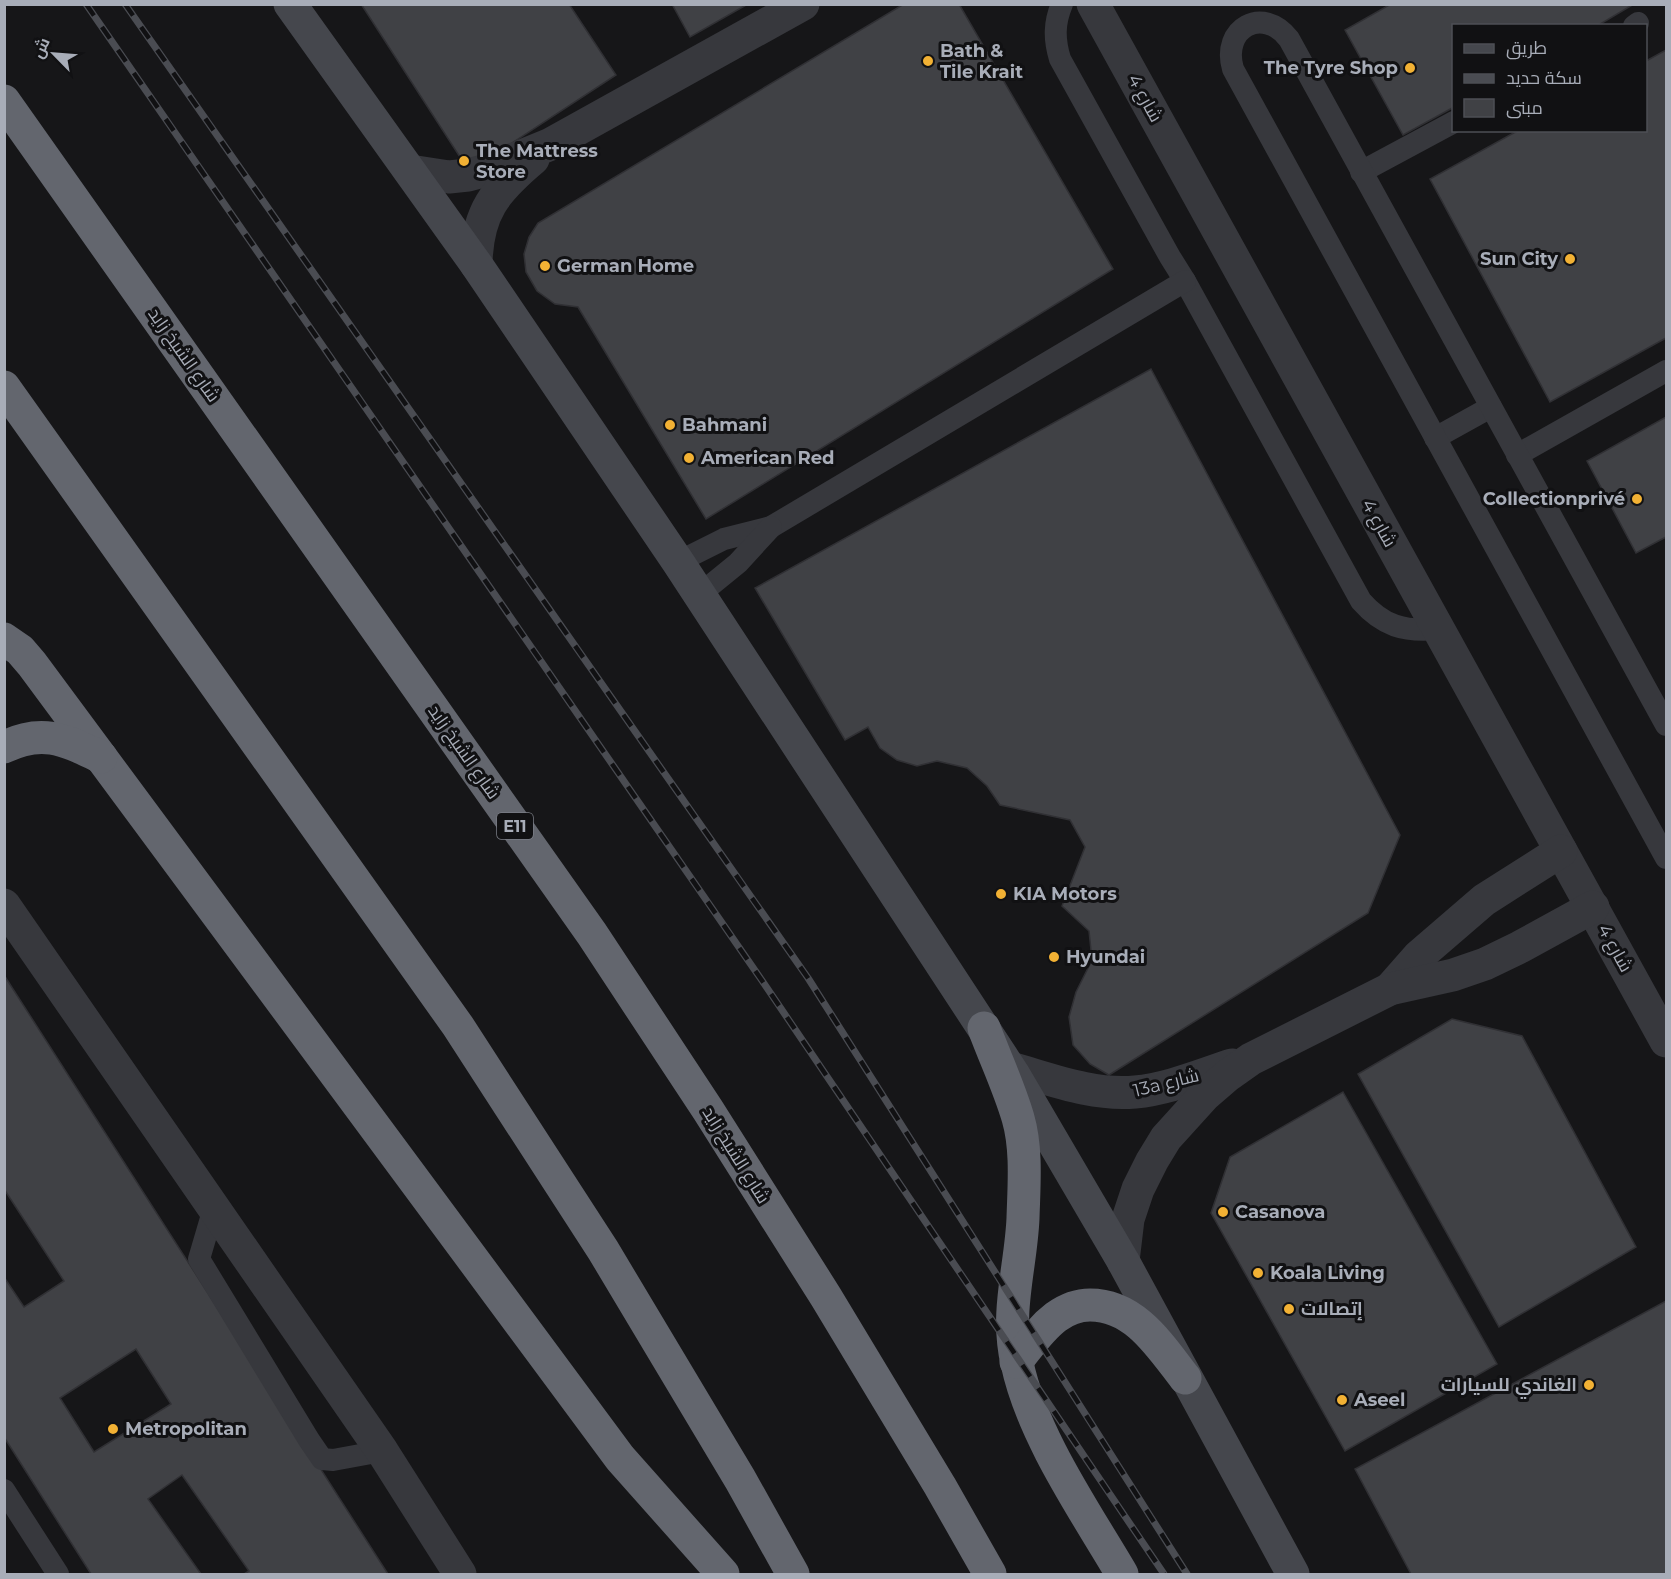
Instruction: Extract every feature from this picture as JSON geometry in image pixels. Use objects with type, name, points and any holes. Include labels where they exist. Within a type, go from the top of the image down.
[{"type":"highway","name":"شارع الشيخ زايد","points":[[4,101],[592,934],[708,1110],[826,1297],[940,1486],[990,1575]]},
{"type":"highway","points":[[4,387],[458,1026],[603,1250],[740,1479],[793,1575]]},
{"type":"highway","points":[[4,639],[20,650],[32,664],[620,1458],[723,1575]]},
{"type":"highway","points":[[4,747],[20,739],[42,736],[65,741],[101,757]]},
{"type":"highway","points":[[984,1028],[1018,1119],[1022,1142],[1023,1221],[1014,1286],[1012,1322],[1016,1362],[1025,1391],[1057,1464],[1122,1575]]},
{"type":"highway","points":[[1016,1362],[1040,1332],[1057,1316],[1077,1305],[1100,1305],[1116,1308],[1133,1319],[1152,1336],[1185,1378]]},
{"type":"street","points":[[290,4],[476,264],[700,594],[1010,1068],[1124,1261],[1293,1575]]},
{"type":"street","points":[[410,171],[449,177],[468,175],[487,170],[551,144],[802,4]]},
{"type":"street","name":"شارع 4","points":[[1093,4],[1666,1041]]},
{"type":"street","points":[[476,264],[476,244],[480,225],[499,190],[551,144]]},
{"type":"street","name":"13a شارع","points":[[1390,988],[1419,956],[1484,900],[1561,851]]},
{"type":"street","points":[[4,905],[382,1451],[460,1575]]},
{"type":"street","name":"13a شارع","points":[[1124,1261],[1128,1219],[1138,1189],[1166,1137],[1205,1095],[1227,1076],[1251,1059],[1390,988],[1453,975],[1485,964],[1593,907]]},
{"type":"street","name":"13a شارع","points":[[1010,1068],[1092,1090],[1135,1092],[1154,1089],[1251,1059]]},
{"type":"lane","points":[[1062,4],[1055,28],[1060,59],[1360,600],[1372,613],[1403,629],[1420,631],[1437,629]]},
{"type":"lane","points":[[1666,725],[1289,39],[1282,30],[1262,22],[1241,29],[1234,37],[1230,48],[1233,69],[1666,858]]},
{"type":"lane","points":[[1361,172],[1452,123]]},
{"type":"lane","points":[[678,562],[724,539],[771,527],[1185,281]]},
{"type":"lane","points":[[1517,455],[1666,371]]},
{"type":"lane","points":[[1435,438],[1491,407]]},
{"type":"lane","points":[[700,594],[738,563],[771,527]]},
{"type":"lane","points":[[214,1208],[199,1259],[309,1440],[322,1458],[333,1460],[382,1451]]},
{"type":"lane","points":[[4,1490],[58,1575]]},
{"type":"building","points":[[361,4],[569,4],[616,75],[469,171]]},
{"type":"building","points":[[672,4],[748,4],[690,37]]},
{"type":"building","points":[[904,4],[959,4],[1113,269],[706,519],[578,307],[555,304],[537,291],[526,272],[524,254],[529,237],[538,223]]},
{"type":"building","name":"The Tyre Shop","points":[[1391,4],[1634,4],[1600,24],[1452,24],[1452,108],[1403,135],[1345,30]]},
{"type":"building","name":"Sun City","points":[[1666,50],[1666,338],[1550,402],[1430,179],[1515,132],[1647,132],[1647,60]]},
{"type":"building","points":[[1151,369],[1400,835],[1368,913],[1109,1075],[1090,1064],[1073,1045],[1069,1017],[1076,992],[1092,960],[1089,931],[1062,906],[1085,847],[1070,820],[1000,805],[987,786],[967,768],[937,761],[917,766],[897,760],[880,748],[868,727],[845,740],[755,588]]},
{"type":"building","name":"Collectionprivé","points":[[1666,417],[1666,537],[1636,553],[1587,461]]},
{"type":"building","points":[[4,975],[388,1574],[244,1574],[249,1571],[182,1475],[148,1499],[201,1574],[91,1574],[4,1437],[4,1277],[24,1307],[64,1281],[4,1189]],"holes":[[[136,1349],[171,1404],[94,1452],[60,1398]]]},
{"type":"building","points":[[1452,1019],[1522,1036],[1636,1247],[1499,1327],[1358,1074]]},
{"type":"building","points":[[1343,1092],[1497,1364],[1345,1451],[1211,1213],[1230,1157]]},
{"type":"building","name":"الغاندي للسيارات","points":[[1666,1301],[1666,1574],[1411,1574],[1355,1469]]},
{"type":"railway","points":[[86,4],[763,982],[1164,1574]]},
{"type":"railway","points":[[125,4],[808,978],[1187,1574]]},
{"type":"place","name":"Bath & Tile Krait","points":[[928,61]]},
{"type":"place","name":"The Tyre Shop","points":[[1410,68]]},
{"type":"place","name":"The Mattress Store","points":[[464,161]]},
{"type":"place","name":"Sun City","points":[[1570,259]]},
{"type":"place","name":"German Home","points":[[545,266]]},
{"type":"place","name":"Bahmani","points":[[670,425]]},
{"type":"place","name":"American Red","points":[[689,458]]},
{"type":"place","name":"Collectionprivé","points":[[1637,499]]},
{"type":"place","name":"KIA Motors","points":[[1001,894]]},
{"type":"place","name":"Hyundai","points":[[1054,957]]},
{"type":"place","name":"Casanova","points":[[1223,1212]]},
{"type":"place","name":"Koala Living","points":[[1258,1273]]},
{"type":"place","name":"إتصالات","points":[[1289,1309]]},
{"type":"place","name":"الغاندي للسيارات","points":[[1589,1385]]},
{"type":"place","name":"Aseel","points":[[1342,1400]]},
{"type":"place","name":"Metropolitan","points":[[113,1429]]}]
